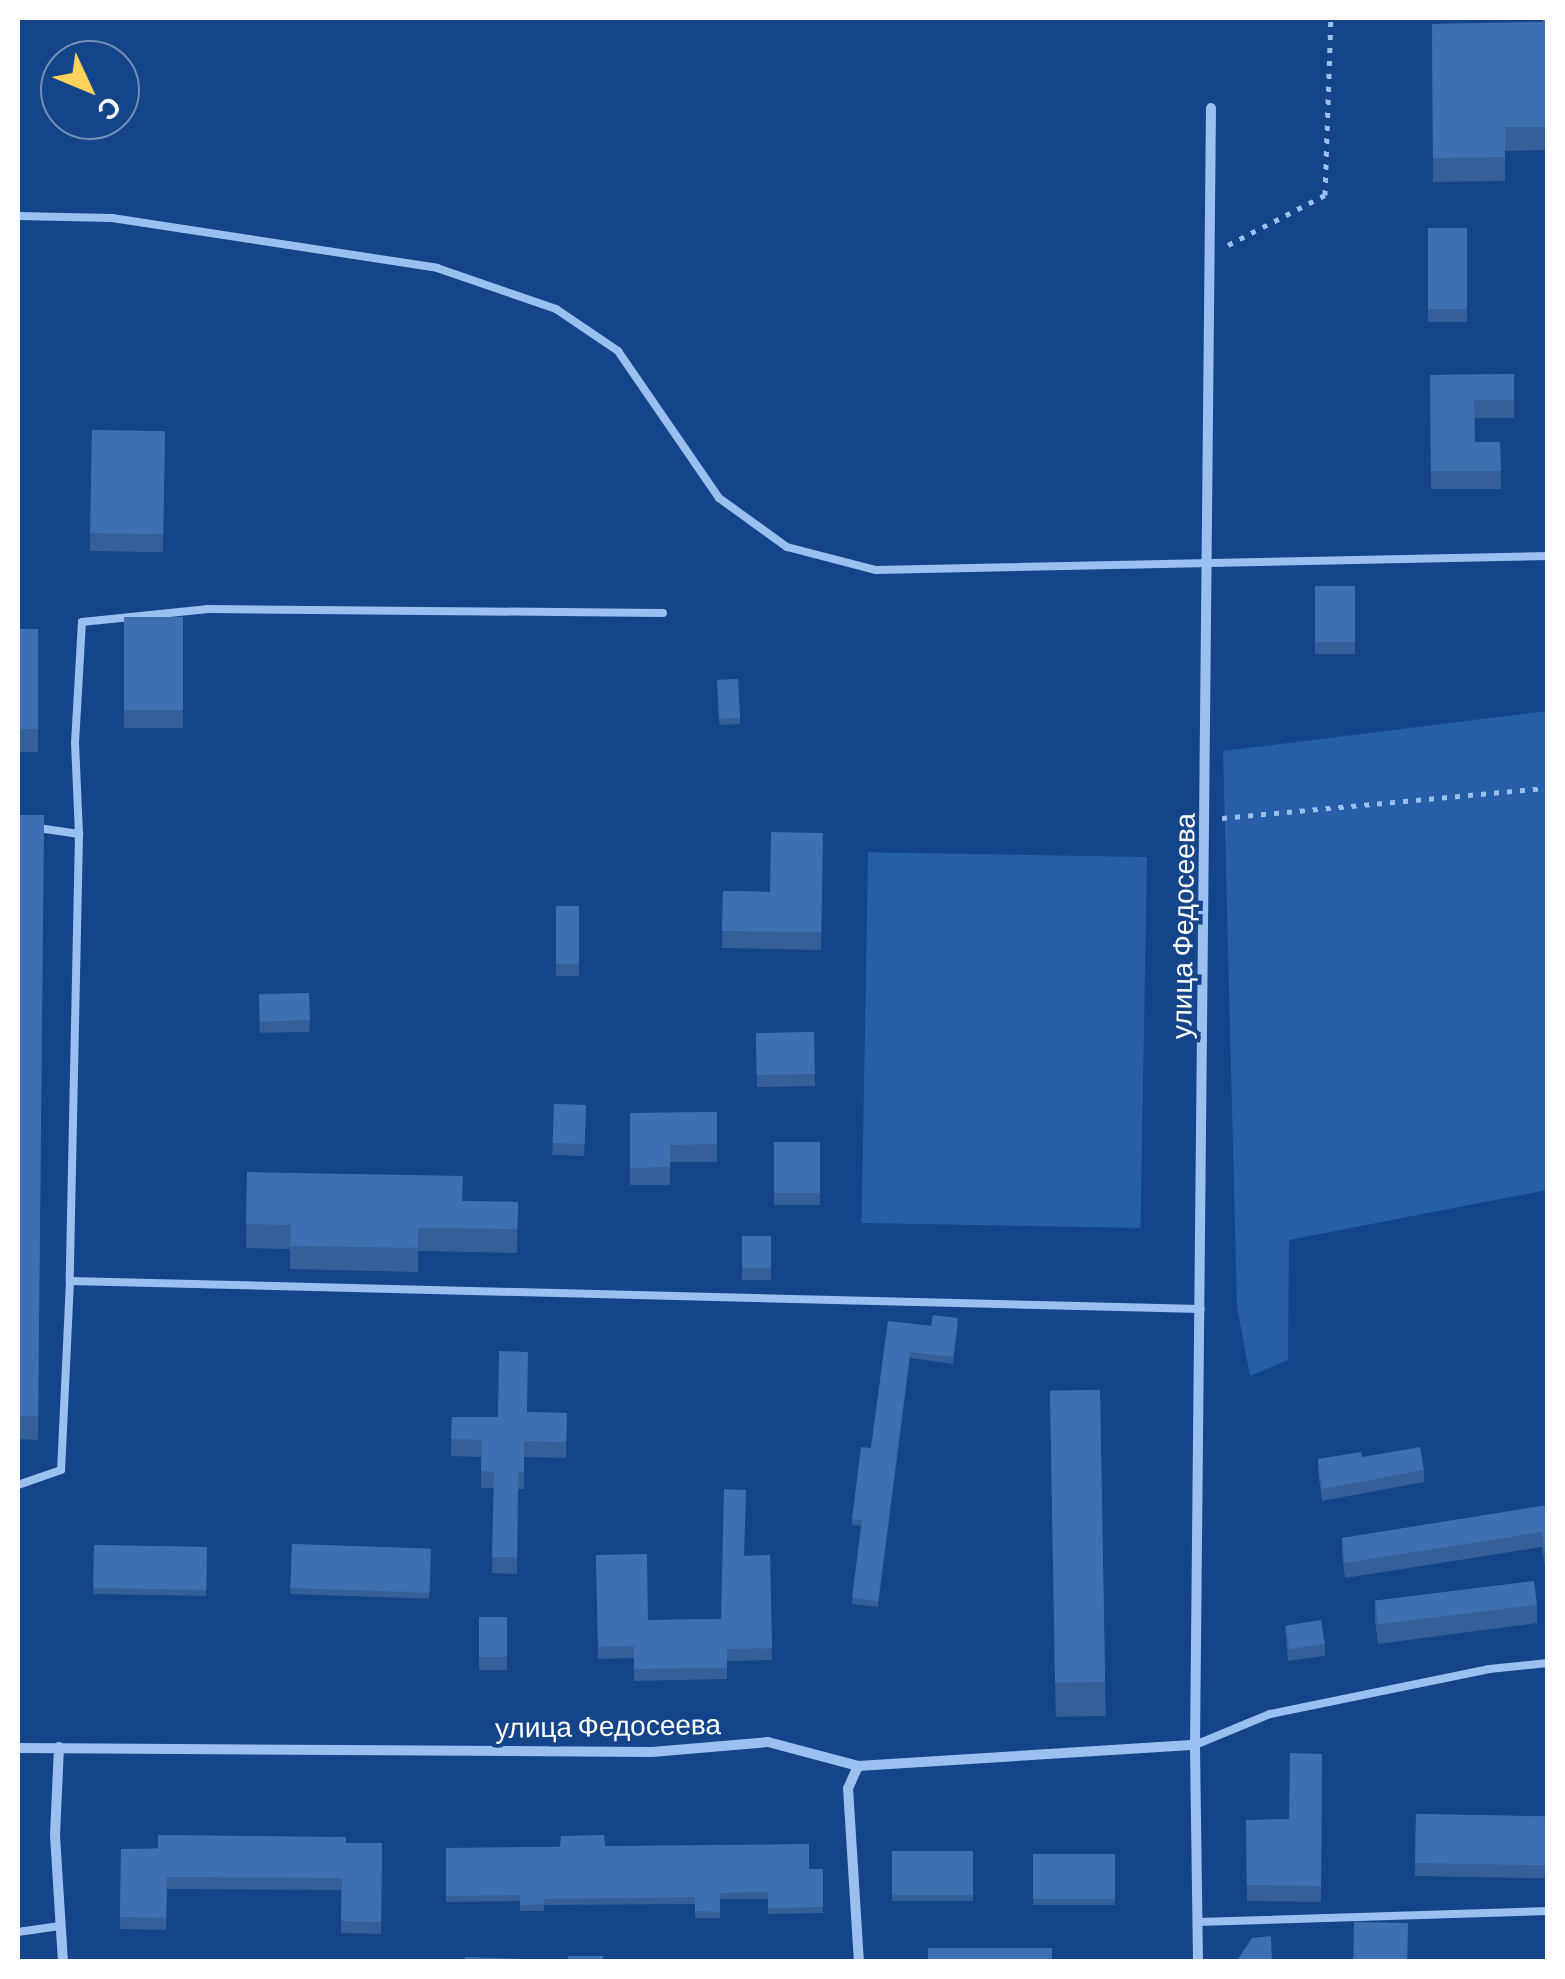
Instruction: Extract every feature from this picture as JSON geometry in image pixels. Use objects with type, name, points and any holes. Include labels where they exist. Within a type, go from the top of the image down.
[{"type":"street","name":"улица Федосеева","points":[[1198,1962],[1196,1746],[1212,108]]},
{"type":"street","name":"улица Федосеева","points":[[18,1748],[652,1752],[768,1742],[858,1766],[1196,1746]]},
{"type":"street","points":[[59,1747],[56,1835],[63,1962]]},
{"type":"street","points":[[858,1766],[848,1788],[859,1962]]},
{"type":"lane","points":[[18,216],[112,218],[437,268],[556,309],[618,351],[719,498],[788,547],[876,570],[1548,556]]},
{"type":"lane","points":[[18,1485],[61,1470],[70,1281],[79,834],[75,743],[82,622],[208,609],[663,613]]},
{"type":"lane","points":[[18,825],[79,834]]},
{"type":"lane","points":[[70,1281],[1200,1309]]},
{"type":"lane","points":[[1196,1746],[1270,1714],[1489,1669],[1548,1662]]},
{"type":"lane","points":[[1198,1922],[1548,1911]]},
{"type":"lane","points":[[18,1932],[60,1926]]},
{"type":"path","points":[[1210,253],[1325,196],[1332,18]]},
{"type":"path","points":[[1206,819],[1548,788]]},
{"type":"shaded area","points":[[1547,711],[1547,1190],[1289,1240],[1288,1360],[1250,1376],[1237,1307],[1223,751]]},
{"type":"shaded area","points":[[868,852],[1147,857],[1141,1228],[862,1223]]},
{"type":"building","points":[[1543,18],[1548,18],[1548,127],[1505,127],[1505,157],[1433,158],[1432,24],[1543,22]]},
{"type":"building","points":[[1428,228],[1467,228],[1467,309],[1428,309]]},
{"type":"building","points":[[1514,374],[1514,400],[1474,400],[1475,442],[1500,442],[1501,471],[1431,471],[1430,375]]},
{"type":"building","points":[[92,430],[165,431],[163,534],[90,533]]},
{"type":"building","points":[[1315,586],[1355,586],[1355,642],[1315,642]]},
{"type":"building","points":[[124,617],[183,617],[183,710],[124,710]]},
{"type":"building","points":[[18,629],[38,629],[38,729],[18,729]]},
{"type":"building","points":[[738,679],[740,718],[719,719],[717,680]]},
{"type":"building","points":[[18,815],[44,815],[38,1416],[18,1416]]},
{"type":"building","points":[[771,832],[823,833],[821,932],[722,931],[723,891],[770,892]]},
{"type":"building","points":[[556,906],[579,906],[579,964],[556,964]]},
{"type":"building","points":[[309,993],[310,1020],[260,1022],[259,995]]},
{"type":"building","points":[[814,1032],[815,1074],[757,1075],[756,1033]]},
{"type":"building","points":[[554,1104],[586,1105],[585,1144],[553,1143]]},
{"type":"building","points":[[717,1112],[717,1144],[670,1145],[670,1167],[630,1168],[630,1113]]},
{"type":"building","points":[[774,1142],[820,1142],[820,1193],[774,1193]]},
{"type":"building","points":[[247,1172],[463,1176],[462,1201],[518,1202],[517,1229],[418,1228],[418,1248],[290,1246],[291,1225],[246,1224]]},
{"type":"building","points":[[742,1236],[771,1236],[771,1268],[742,1268]]},
{"type":"building","points":[[933,1315],[958,1318],[953,1357],[910,1352],[878,1601],[852,1598],[862,1520],[852,1519],[861,1447],[871,1448],[888,1321],[931,1326]]},
{"type":"building","points":[[499,1351],[528,1352],[527,1412],[567,1413],[566,1442],[524,1441],[524,1472],[518,1472],[517,1557],[492,1557],[494,1472],[481,1471],[482,1440],[451,1439],[452,1417],[498,1417]]},
{"type":"building","points":[[1100,1390],[1105,1682],[1055,1683],[1050,1391]]},
{"type":"building","points":[[1420,1447],[1424,1470],[1322,1489],[1318,1459],[1361,1452],[1362,1457]]},
{"type":"building","points":[[724,1489],[746,1490],[744,1556],[770,1555],[772,1648],[727,1649],[727,1668],[634,1669],[634,1646],[598,1647],[596,1555],[647,1554],[648,1620],[721,1619]]},
{"type":"building","points":[[1548,1505],[1548,1573],[1542,1532],[1345,1563],[1342,1538]]},
{"type":"building","points":[[292,1544],[431,1549],[429,1593],[290,1588]]},
{"type":"building","points":[[94,1545],[207,1547],[206,1590],[93,1588]]},
{"type":"building","points":[[1534,1581],[1537,1605],[1378,1624],[1375,1600]]},
{"type":"building","points":[[479,1617],[507,1617],[507,1657],[479,1657]]},
{"type":"building","points":[[1321,1620],[1325,1644],[1289,1649],[1285,1626]]},
{"type":"building","points":[[1290,1753],[1322,1754],[1321,1886],[1247,1885],[1246,1820],[1289,1819]]},
{"type":"building","points":[[1416,1814],[1548,1816],[1547,1865],[1415,1863]]},
{"type":"building","points":[[158,1835],[346,1837],[346,1843],[382,1843],[381,1922],[341,1921],[342,1878],[167,1877],[166,1918],[120,1917],[121,1849],[158,1849]]},
{"type":"building","points":[[604,1835],[605,1846],[809,1844],[809,1869],[823,1869],[823,1907],[768,1908],[768,1892],[720,1893],[720,1912],[695,1911],[695,1897],[544,1899],[544,1904],[520,1905],[520,1895],[446,1896],[446,1848],[560,1847],[561,1836]]},
{"type":"building","points":[[892,1851],[973,1851],[973,1895],[892,1895]]},
{"type":"building","points":[[1033,1854],[1115,1854],[1115,1899],[1033,1899]]},
{"type":"building","points":[[1354,1922],[1408,1923],[1407,1962],[1353,1962]]},
{"type":"building","points":[[1271,1936],[1272,1962],[1236,1962],[1252,1938]]},
{"type":"building","points":[[928,1948],[1052,1948],[1052,1962],[928,1962]]},
{"type":"building","points":[[568,1956],[603,1956],[603,1962],[568,1962]]},
{"type":"building","points":[[465,1957],[523,1959],[523,1962],[465,1962]]}]
